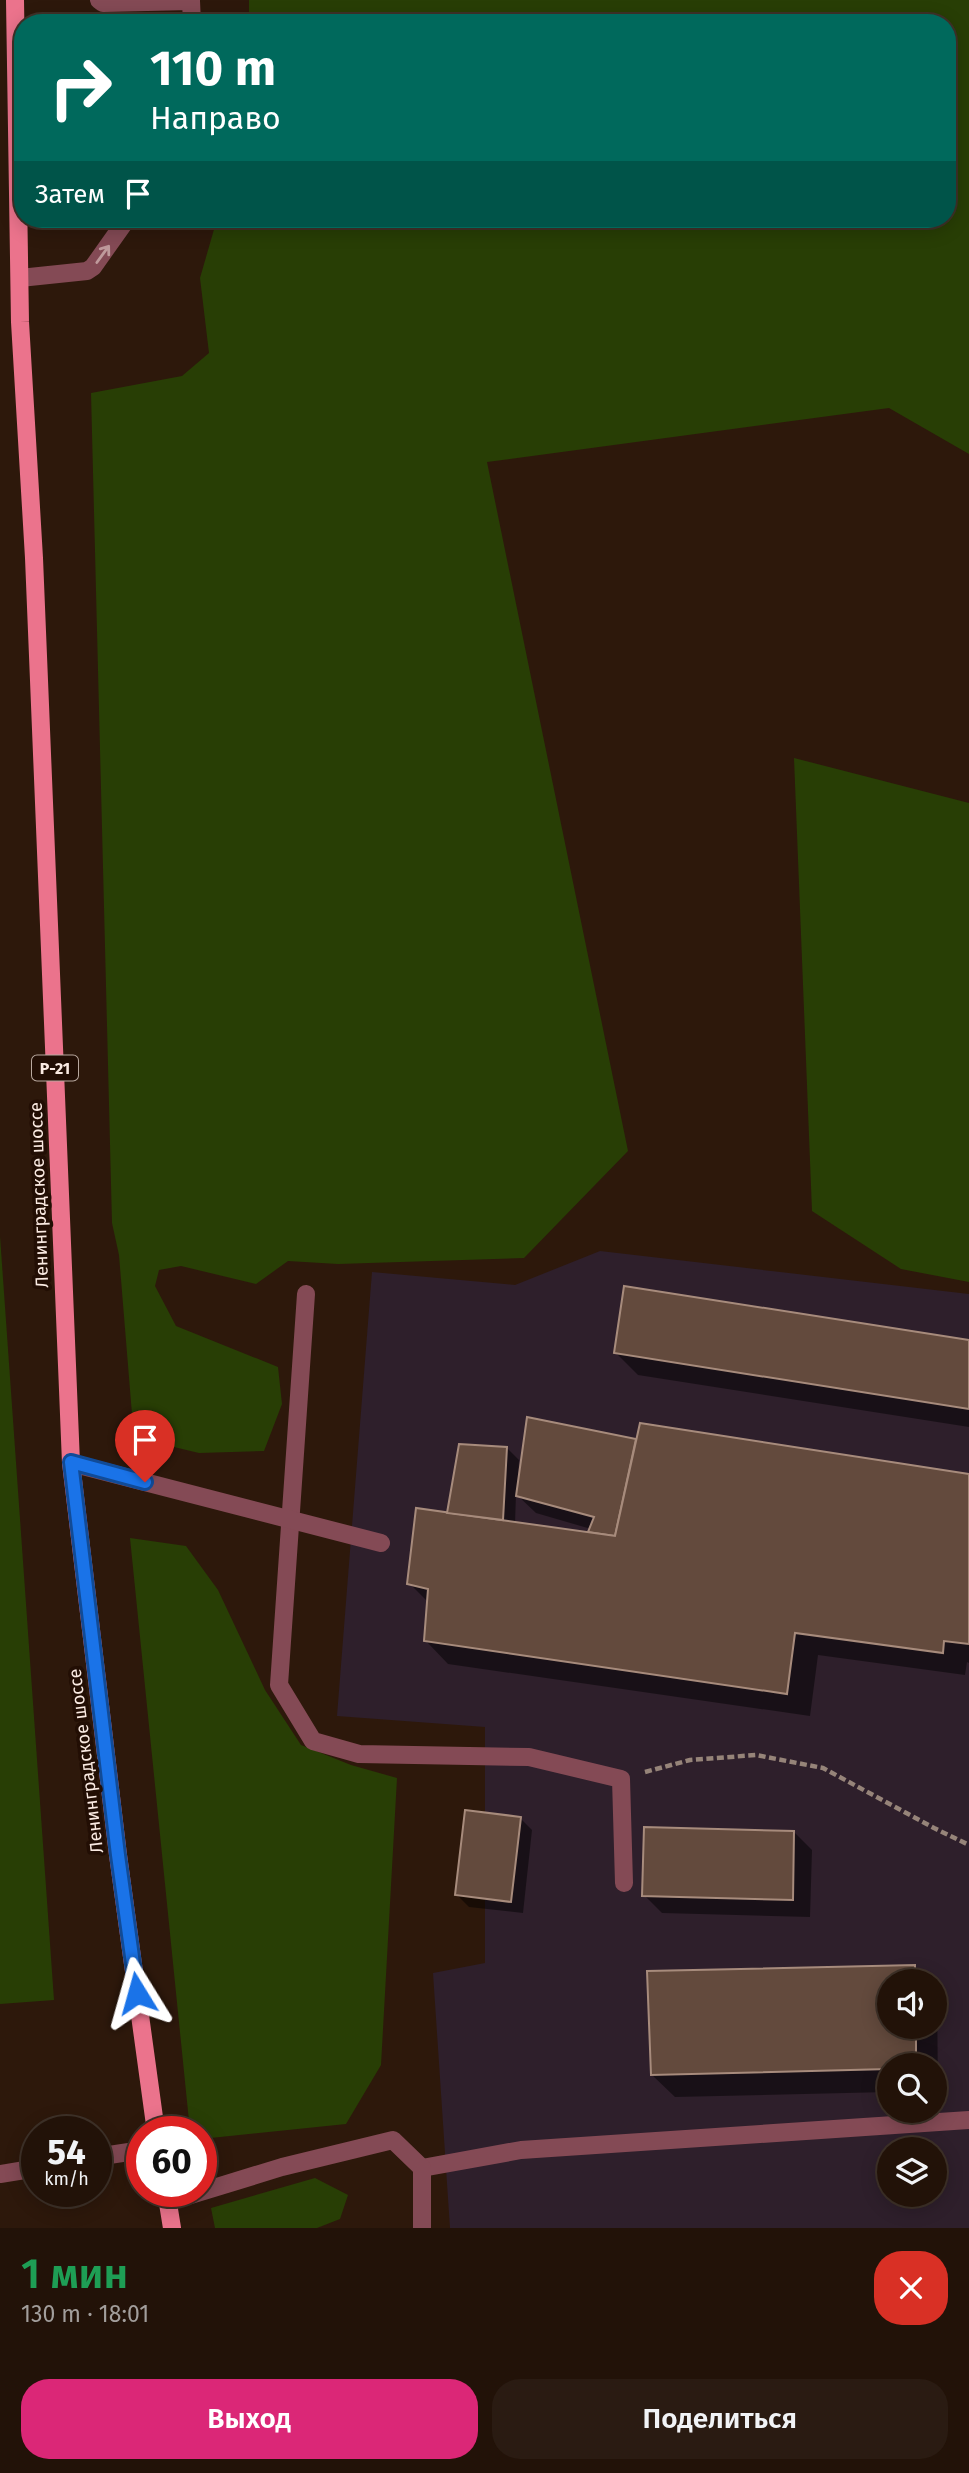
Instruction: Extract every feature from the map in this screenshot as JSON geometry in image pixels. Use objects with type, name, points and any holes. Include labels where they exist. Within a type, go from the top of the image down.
[{"type":"main road","name":"Ленинградское шоссе","points":[[19,228],[20,336],[34,558],[71,1462],[118,1855],[154,2116]]},
{"type":"main road","points":[[169,2207],[172,2228]]},
{"type":"street","points":[[99,0],[103,3],[191,1],[192,14]]},
{"type":"street","points":[[20,278],[86,271],[93,267],[121,228]]},
{"type":"street","points":[[306,1294],[279,1685],[313,1741],[359,1754],[529,1757],[621,1779],[624,1884]]},
{"type":"street","points":[[71,1462],[381,1543]]},
{"type":"street","points":[[422,2168],[521,2150],[969,2120]]},
{"type":"street","points":[[217,2183],[393,2140],[422,2168],[422,2228]]},
{"type":"street","points":[[0,2174],[21,2171]]},
{"type":"path","points":[[621,1779],[690,1760],[756,1755],[822,1768],[969,1845]]},
{"type":"shaded area","points":[[600,1251],[969,1294],[969,2228],[450,2228],[433,1973],[485,1963],[485,1727],[337,1716],[372,1272],[515,1285]]},
{"type":"green space","points":[[249,0],[969,0],[969,454],[889,408],[487,462],[628,1151],[524,1258],[338,1264],[288,1261],[256,1284],[181,1266],[159,1270],[155,1286],[176,1326],[278,1367],[282,1404],[264,1451],[199,1453],[149,1441],[132,1414],[119,1255],[112,1223],[91,393],[182,376],[209,353],[200,278],[214,228],[956,228],[956,14],[249,14]]},
{"type":"green space","points":[[794,758],[969,803],[969,1282],[901,1269],[812,1211]]},
{"type":"green space","points":[[0,1236],[54,2000],[0,2004]]},
{"type":"green space","points":[[130,1538],[186,1546],[218,1590],[265,1690],[301,1745],[351,1765],[397,1778],[381,2065],[346,2124],[217,2137],[217,2116],[188,2116]]},
{"type":"green space","points":[[315,2178],[348,2195],[340,2219],[317,2228],[215,2228],[211,2208]]},
{"type":"building","points":[[624,1286],[969,1340],[969,1409],[614,1353]]},
{"type":"building","points":[[527,1417],[636,1439],[615,1536],[588,1532],[594,1517],[516,1496]]},
{"type":"building","points":[[640,1423],[969,1474],[969,1644],[944,1641],[943,1653],[795,1633],[787,1694],[424,1641],[428,1589],[407,1584],[416,1508],[615,1536]]},
{"type":"building","points":[[459,1444],[507,1447],[503,1520],[447,1513]]},
{"type":"building","points":[[465,1810],[521,1817],[511,1902],[455,1895]]},
{"type":"building","points":[[644,1827],[794,1831],[793,1900],[642,1896]]},
{"type":"building","points":[[915,1965],[915,1969],[877,1969],[877,2039],[916,2039],[916,2053],[877,2053],[877,2069],[651,2075],[647,1971]]},
{"type":"route","points":[[137,1993],[71,1462],[145,1482]]}]
